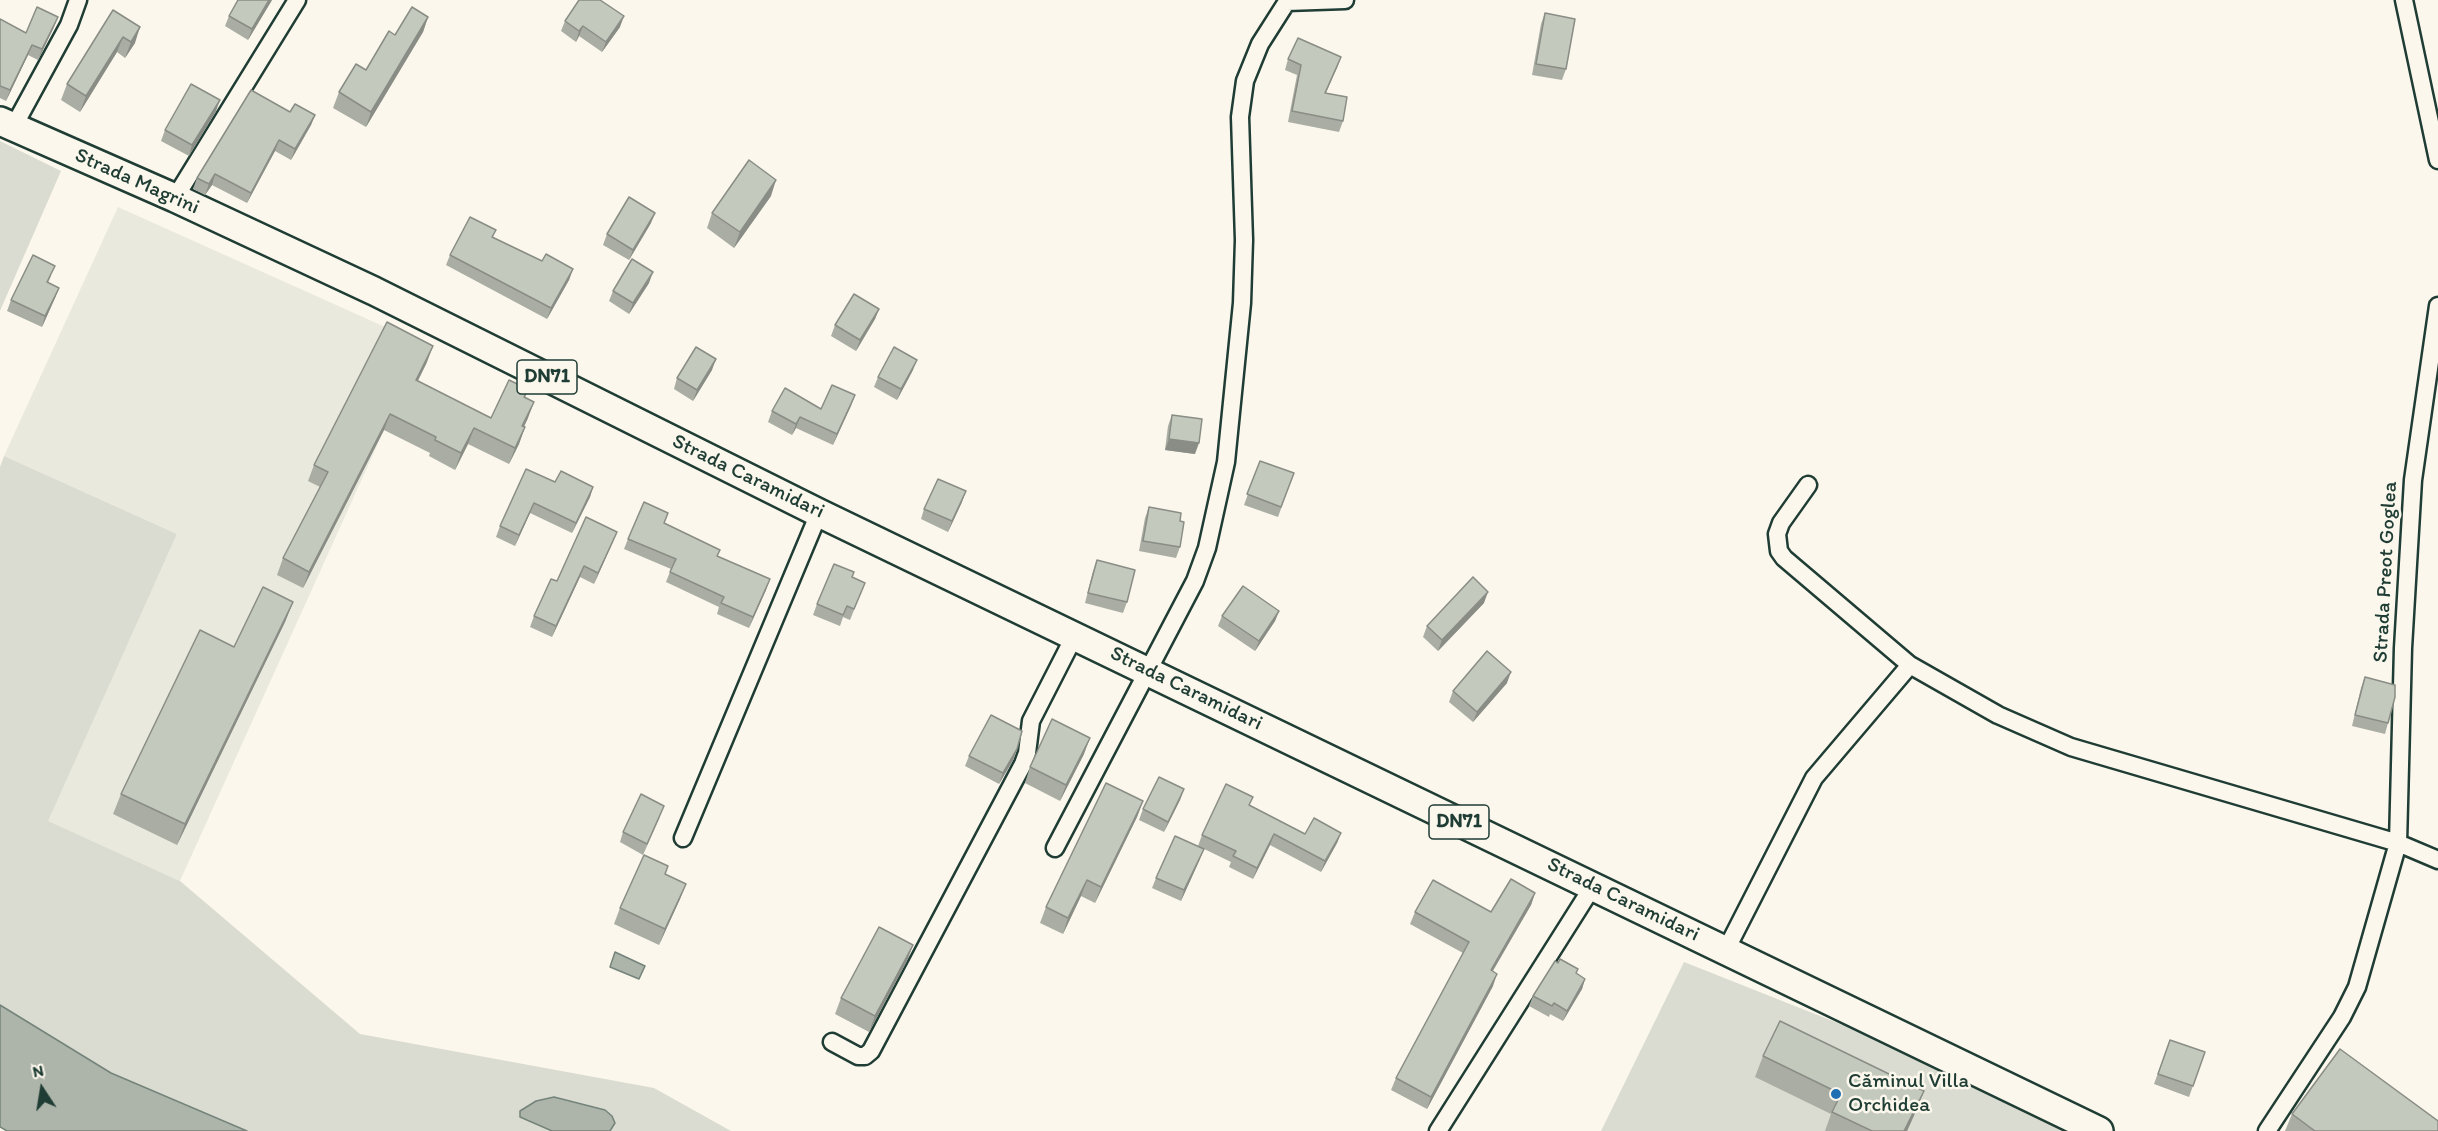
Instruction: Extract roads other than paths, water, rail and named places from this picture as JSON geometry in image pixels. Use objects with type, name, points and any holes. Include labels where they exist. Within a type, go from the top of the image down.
[{"type":"main road","name":"Strada Magrini","points":[[7,124],[274,244]]},
{"type":"main road","name":"Strada Caramidari","points":[[274,244],[374,291],[819,513],[2099,1131]]},
{"type":"street","points":[[7,124],[69,25],[78,0]]},
{"type":"street","points":[[175,198],[297,0]]},
{"type":"street","points":[[1055,848],[1195,581],[1207,548],[1216,512],[1227,451],[1242,303],[1244,240],[1240,117],[1245,81],[1260,45],[1288,1],[1345,0]]},
{"type":"street","points":[[2404,0],[2438,160]]},
{"type":"street","name":"Strada Preot Goglea","points":[[2267,1131],[2342,1017],[2357,987],[2398,843],[2403,648],[2412,480],[2438,306]]},
{"type":"street","points":[[1808,485],[1781,524],[1777,534],[1779,551],[1784,558],[1910,665],[1998,715],[2072,747],[2398,843],[2438,860]]},
{"type":"street","points":[[684,838],[819,513]]},
{"type":"street","points":[[832,1042],[858,1056],[865,1056],[877,1041],[1023,764],[1032,721],[1075,635]]},
{"type":"street","points":[[1726,950],[1814,778],[1910,665]]},
{"type":"street","points":[[1438,1131],[1593,886]]},
{"type":"place","name":"Căminul Villa Orchidea","points":[[1836,1094]]}]
